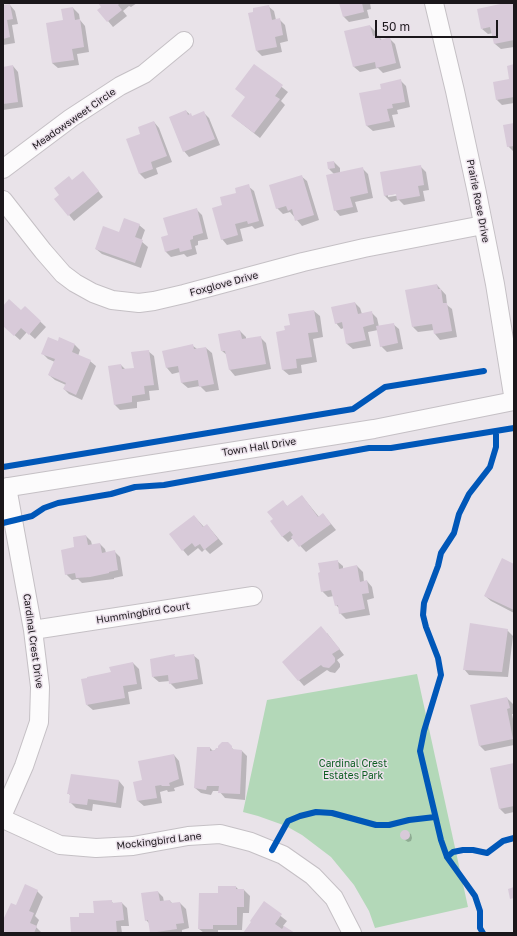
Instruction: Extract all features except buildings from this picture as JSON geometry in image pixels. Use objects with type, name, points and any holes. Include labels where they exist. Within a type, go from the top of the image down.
[{"type":"street","name":"Prairie Rose Drive","points":[[434,3],[455,91],[495,284],[514,401]]},
{"type":"street","name":"Meadowsweet Circle","points":[[3,170],[84,109],[120,86],[144,74],[184,41]]},
{"type":"street","name":"Foxglove Drive","points":[[3,200],[63,274],[93,293],[112,300],[139,303],[184,294],[303,262],[364,248],[483,225]]},
{"type":"street","name":"Town Hall Drive","points":[[5,487],[374,429],[514,401]]},
{"type":"street","name":"Cardinal Crest Drive","points":[[3,814],[24,766],[39,722],[40,686],[33,630],[5,487]]},
{"type":"street","name":"Hummingbird Court","points":[[33,630],[253,596]]},
{"type":"street","name":"Mockingbird Lane","points":[[3,819],[60,845],[68,846],[96,848],[132,846],[188,836],[220,834],[251,842],[283,855],[314,876],[334,898],[352,933]]},
{"type":"green space","name":"Cardinal Crest Estates Park","points":[[417,674],[468,907],[375,928],[369,911],[354,885],[331,857],[302,835],[286,826],[243,812],[267,700]]},
{"type":"cycle path","points":[[3,467],[353,409],[385,387],[484,371]]},
{"type":"cycle path","points":[[3,523],[32,516],[44,508],[58,503],[111,494],[135,487],[164,485],[369,448],[391,448],[514,428]]},
{"type":"cycle path","points":[[483,933],[480,928],[480,911],[475,896],[447,857],[441,840],[420,751],[424,731],[441,675],[438,658],[423,615],[424,603],[438,566],[441,553],[454,533],[459,514],[469,494],[490,467],[496,447],[496,431]]},
{"type":"cycle path","points":[[272,850],[288,821],[316,812],[332,813],[376,825],[389,825],[409,820],[435,817]]},
{"type":"cycle path","points":[[447,857],[453,852],[463,850],[473,850],[487,853],[503,841],[514,838]]}]
